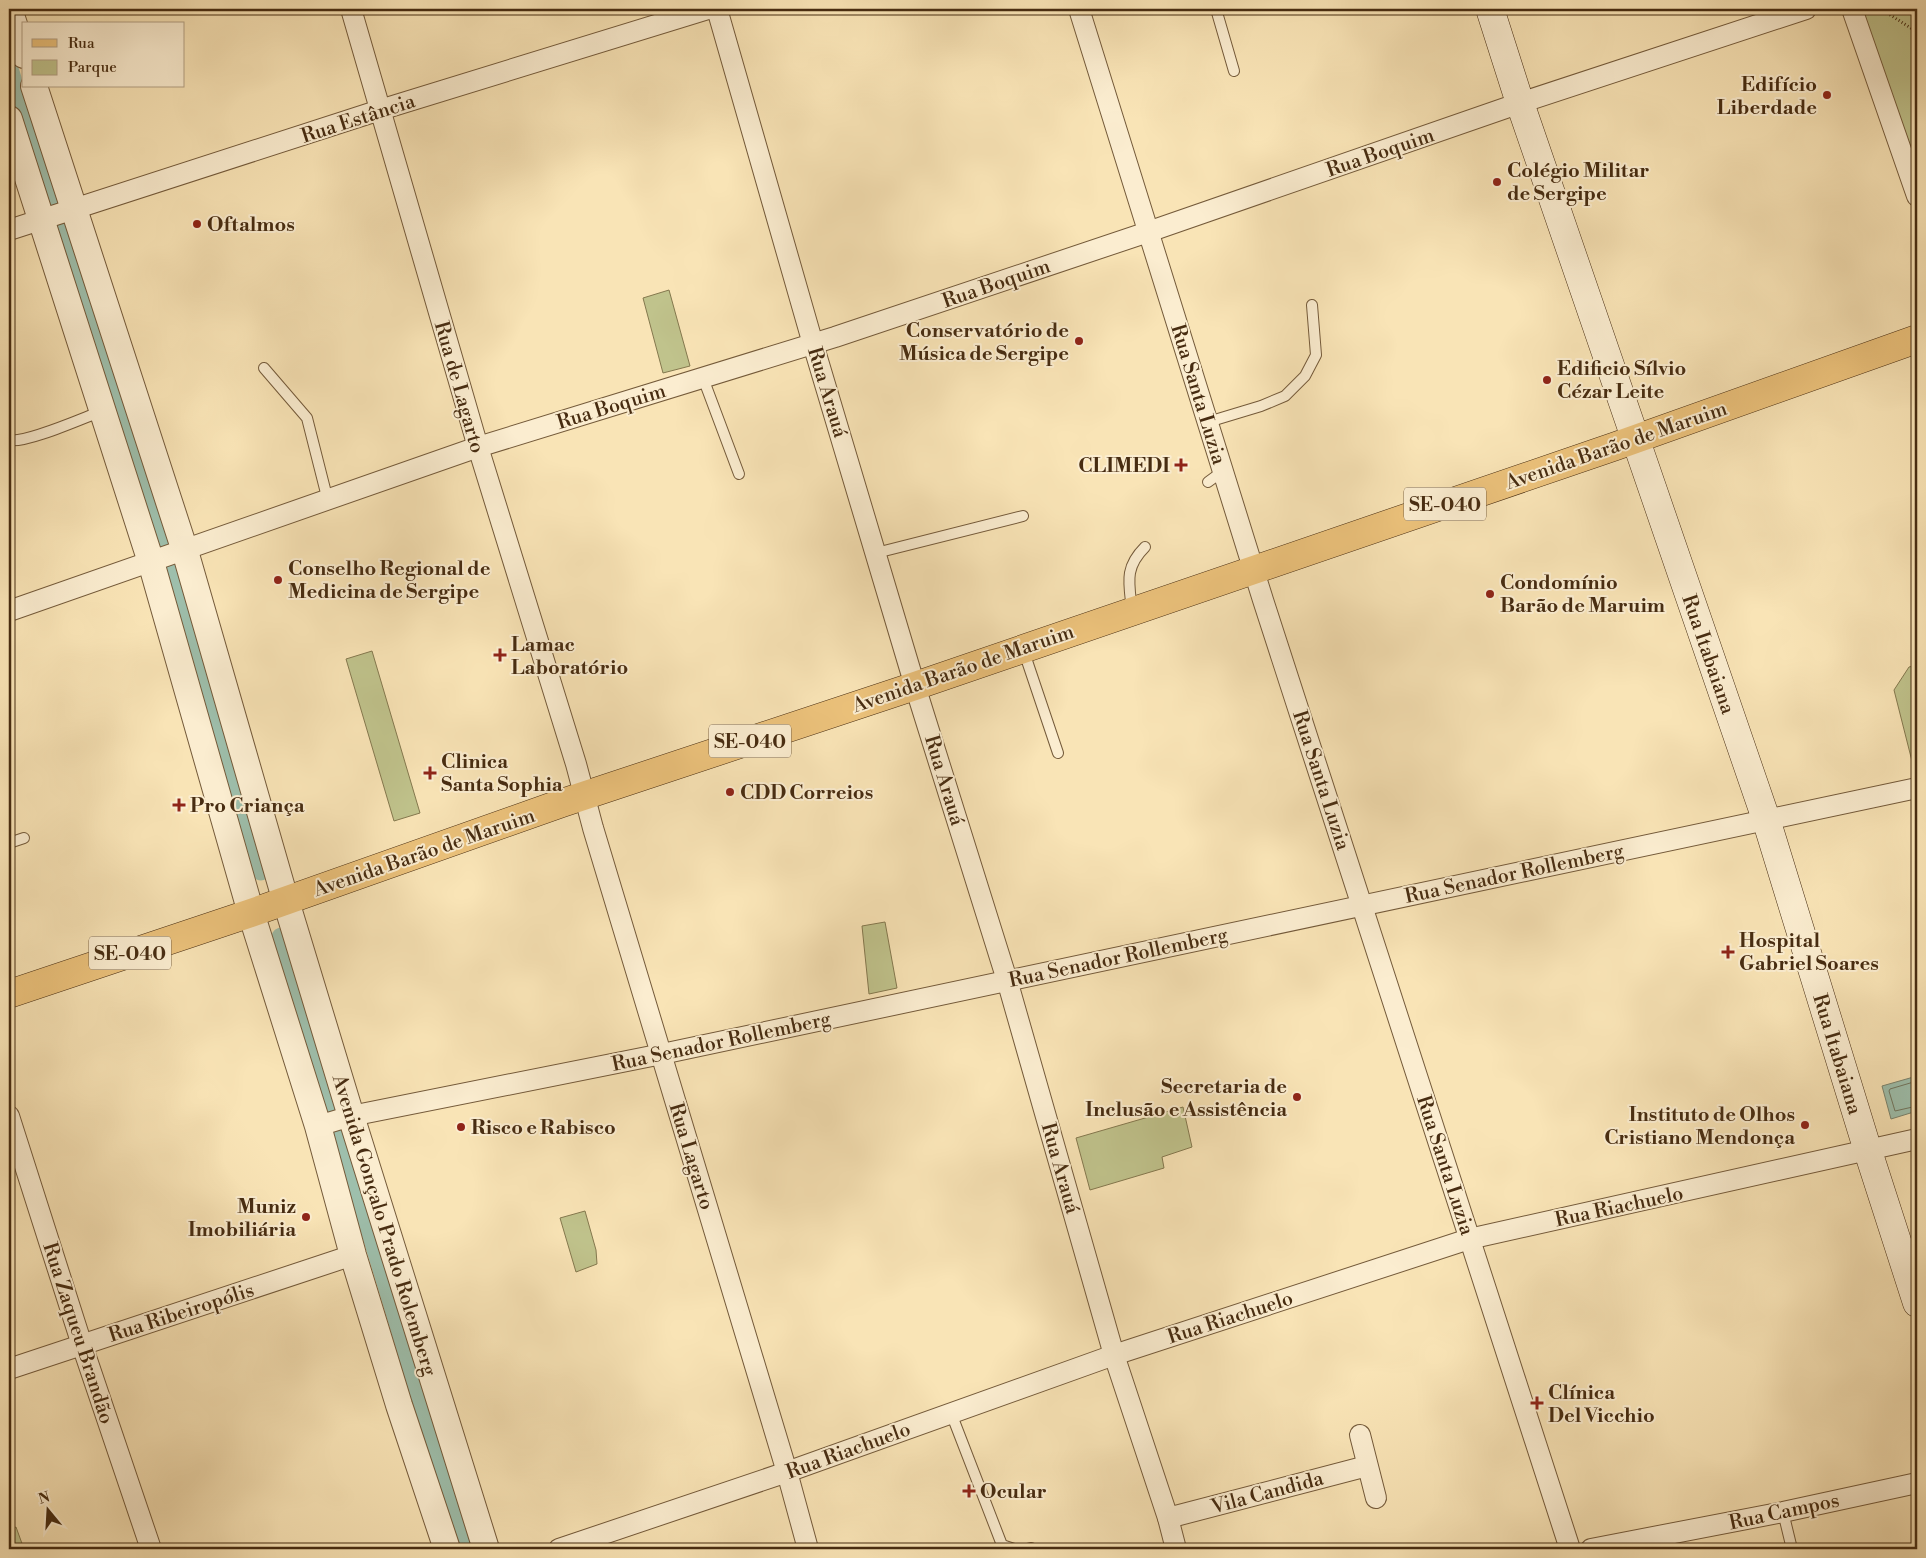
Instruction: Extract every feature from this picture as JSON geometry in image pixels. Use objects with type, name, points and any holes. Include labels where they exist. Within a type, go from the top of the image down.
[{"type":"main road","name":"Rua Itabaiana","points":[[1490,9],[1520,103],[1766,819],[1868,1151],[1917,1303]]},
{"type":"main road","name":"Avenida Barão de Maruim","points":[[9,994],[249,906],[915,686],[1636,438],[1917,339]]},
{"type":"street","points":[[9,9],[22,49]]},
{"type":"street","name":"Rua de Lagarto","points":[[351,9],[478,447],[576,764]]},
{"type":"street","name":"Rua Estância","points":[[9,230],[380,110],[708,9]]},
{"type":"street","name":"Rua Arauá","points":[[717,9],[813,344],[915,686],[1007,980],[1114,1354],[1168,1518],[1176,1549]]},
{"type":"street","name":"Rua Santa Luzia","points":[[1079,9],[1208,422],[1216,476],[1254,569],[1570,1549]]},
{"type":"street","name":"Rua Boquim","points":[[9,611],[168,557],[478,447],[813,344],[1148,232],[1520,103],[1806,9]]},
{"type":"street","points":[[1852,9],[1917,196]]},
{"type":"street","points":[[34,88],[57,215],[103,411],[168,557]]},
{"type":"street","points":[[9,119],[57,215],[168,557]]},
{"type":"street","name":"Avenida Gonçalo Prado Rolemberg","points":[[168,557],[284,894],[335,1121],[353,1255],[399,1405],[448,1549]]},
{"type":"street","name":"Avenida Gonçalo Prado Rolemberg","points":[[168,557],[249,906],[335,1121],[486,1549]]},
{"type":"street","name":"Rua Lagarto","points":[[576,764],[787,1472],[808,1549]]},
{"type":"street","name":"Rua Senador Rollemberg","points":[[335,1121],[662,1054],[1917,788]]},
{"type":"street","name":"Rua Zaqueu Brandão","points":[[9,1116],[82,1345],[151,1549]]},
{"type":"street","name":"Rua Riachuelo","points":[[559,1549],[787,1472],[1114,1354],[1469,1239],[1917,1139]]},
{"type":"street","name":"Rua Ribeiropólis","points":[[9,1369],[353,1255]]},
{"type":"street","points":[[1360,1435],[1376,1498]]},
{"type":"street","name":"Vila Candida","points":[[1168,1518],[1367,1466]]},
{"type":"street","name":"Rua Campos","points":[[1591,1549],[1783,1512],[1917,1483]]},
{"type":"lane","points":[[1216,9],[1234,71]]},
{"type":"lane","points":[[1208,422],[1261,406],[1285,396],[1305,376],[1316,355],[1312,304]]},
{"type":"lane","points":[[264,368],[307,418],[326,494],[331,499]]},
{"type":"lane","points":[[702,378],[739,474]]},
{"type":"lane","points":[[9,440],[15,441],[29,438],[103,411]]},
{"type":"lane","points":[[876,553],[1023,516]]},
{"type":"lane","points":[[1132,611],[1128,578],[1137,555],[1145,547]]},
{"type":"lane","points":[[1023,648],[1058,753]]},
{"type":"lane","points":[[9,843],[24,838]]},
{"type":"lane","points":[[951,1413],[1002,1545],[1014,1549]]},
{"type":"lane","points":[[1783,1512],[1792,1549]]},
{"type":"path","points":[[1881,9],[1917,32]]},
{"type":"green space","points":[[1860,9],[1917,9],[1917,164]]},
{"type":"green space","points":[[669,290],[690,366],[663,373],[643,298]]},
{"type":"green space","points":[[372,651],[420,813],[394,821],[346,659]]},
{"type":"green space","points":[[1917,665],[1917,768],[1914,769],[1894,690],[1909,667]]},
{"type":"green space","points":[[885,922],[897,988],[869,994],[862,926]]},
{"type":"green space","points":[[1183,1107],[1192,1147],[1162,1157],[1164,1168],[1090,1190],[1076,1138]]},
{"type":"green space","points":[[585,1211],[596,1250],[597,1264],[576,1272],[560,1218]]},
{"type":"green space","points":[[16,1527],[24,1549],[9,1549],[9,1530]]},
{"type":"water","points":[[1917,1076],[1917,1111],[1891,1119],[1882,1086]]},
{"type":"waterway","points":[[9,69],[154,525],[261,871]]},
{"type":"waterway","points":[[281,937],[465,1549]]},
{"type":"place","name":"Edifício Liberdade","points":[[1827,95]]},
{"type":"place","name":"Colégio Militar de Sergipe","points":[[1497,182]]},
{"type":"place","name":"Oftalmos","points":[[197,224]]},
{"type":"place","name":"Conservatório de Música de Sergipe","points":[[1079,341]]},
{"type":"place","name":"Edificio Sílvio Cézar Leite","points":[[1547,380]]},
{"type":"place","name":"CLIMEDI","points":[[1181,465]]},
{"type":"place","name":"Conselho Regional de Medicina de Sergipe","points":[[278,580]]},
{"type":"place","name":"Condomínio Barão de Maruim","points":[[1490,594]]},
{"type":"place","name":"Lamac Laboratório","points":[[500,655]]},
{"type":"place","name":"Clinica Santa Sophia","points":[[430,773]]},
{"type":"place","name":"CDD Correios","points":[[730,792]]},
{"type":"place","name":"Pro Criança","points":[[179,805]]},
{"type":"place","name":"Hospital Gabriel Soares","points":[[1728,952]]},
{"type":"place","name":"Secretaria de Inclusão e Assistência","points":[[1297,1097]]},
{"type":"place","name":"Instituto de Olhos Cristiano Mendonça","points":[[1805,1125]]},
{"type":"place","name":"Risco e Rabisco","points":[[461,1127]]},
{"type":"place","name":"Muniz Imobiliária","points":[[306,1217]]},
{"type":"place","name":"Clínica Del Vicchio","points":[[1537,1403]]},
{"type":"place","name":"Ocular","points":[[969,1491]]}]
